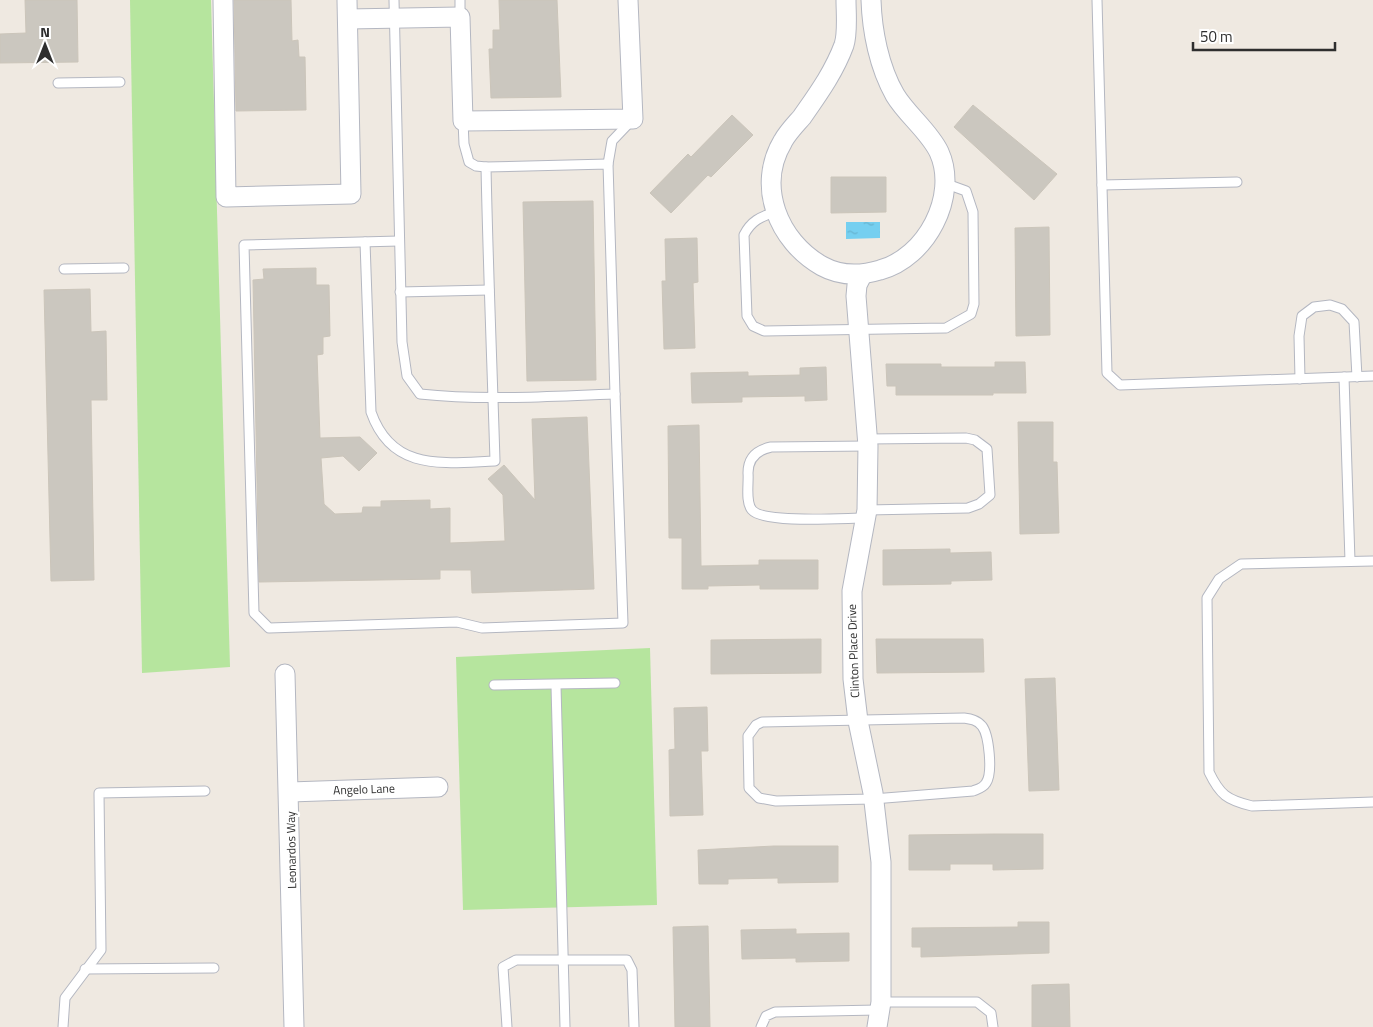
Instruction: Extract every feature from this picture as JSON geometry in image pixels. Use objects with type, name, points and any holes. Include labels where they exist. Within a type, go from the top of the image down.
[{"type":"street","points":[[223,0],[226,197],[351,194],[348,9],[460,8],[463,121],[633,119],[628,0]]},
{"type":"street","points":[[846,0],[845,42],[821,90],[783,141],[773,163],[770,181],[775,212],[788,237],[812,260],[833,273],[862,274],[883,270],[915,248],[930,231],[940,214],[944,197],[943,165],[938,150],[896,96],[887,77],[875,38],[871,0]]},
{"type":"street","name":"Clinton Place Drive","points":[[862,274],[857,285],[856,296],[868,443],[866,514],[854,575],[851,603],[853,679],[858,720],[873,799],[881,862],[878,1013]]},
{"type":"street","name":"Leonardos Way","points":[[285,674],[290,792],[294,1027]]},
{"type":"street","name":"Angelo Lane","points":[[290,792],[438,786]]},
{"type":"lane","points":[[1097,0],[1107,373],[1120,385],[1373,376]]},
{"type":"lane","points":[[394,9],[400,292],[402,342],[407,376],[420,394],[451,397],[616,394]]},
{"type":"lane","points":[[58,83],[120,82]]},
{"type":"lane","points":[[399,240],[244,245],[254,613],[269,628],[456,622],[482,628],[624,623],[608,164],[612,141],[633,119]]},
{"type":"lane","points":[[463,121],[464,144],[469,162],[476,166],[608,164]]},
{"type":"lane","points":[[365,242],[371,412],[383,436],[396,450],[412,459],[430,462],[495,461],[486,167]]},
{"type":"lane","points":[[775,212],[757,219],[744,236],[747,316],[753,326],[764,331],[946,328],[971,314],[974,304],[973,212],[966,191],[944,182]]},
{"type":"lane","points":[[1102,185],[1237,182]]},
{"type":"lane","points":[[64,269],[124,268]]},
{"type":"lane","points":[[400,292],[489,290]]},
{"type":"lane","points":[[1300,379],[1299,336],[1302,316],[1314,307],[1330,305],[1342,309],[1354,322],[1357,377]]},
{"type":"lane","points":[[1344,377],[1350,561]]},
{"type":"lane","points":[[966,438],[975,440],[987,449],[990,495],[979,504],[968,508],[776,519],[758,514],[752,510],[749,503],[748,466],[756,453],[771,447],[868,443],[966,438]]},
{"type":"lane","points":[[1373,560],[1241,564],[1220,579],[1207,598],[1209,772],[1218,790],[1234,802],[1252,806],[1373,802]]},
{"type":"lane","points":[[494,685],[556,686],[615,683]]},
{"type":"lane","points":[[556,686],[565,1027]]},
{"type":"lane","points":[[973,719],[981,725],[988,740],[990,777],[982,788],[973,791],[873,799],[776,801],[759,798],[749,788],[748,736],[756,725],[762,722],[858,720],[973,719]]},
{"type":"lane","points":[[63,1027],[65,998],[101,950],[99,793],[205,791]]},
{"type":"lane","points":[[507,1027],[503,968],[516,960],[627,960],[632,970],[634,1027]]},
{"type":"lane","points":[[85,969],[214,968]]},
{"type":"lane","points":[[761,1027],[766,1016],[775,1012],[878,1013],[977,1002],[991,1013],[993,1027]]},
{"type":"green space","points":[[130,0],[211,0],[230,667],[142,673]]},
{"type":"green space","points":[[650,648],[657,905],[463,910],[456,657]]},
{"type":"water","points":[[846,222],[880,222],[880,238],[846,239]]},
{"type":"building","points":[[25,0],[77,0],[78,62],[0,63],[0,34],[26,33]]},
{"type":"building","points":[[234,0],[291,0],[292,41],[298,40],[299,57],[305,57],[306,110],[236,111]]},
{"type":"building","points":[[499,0],[557,0],[561,97],[491,98],[489,49],[493,49],[493,30],[500,30]]},
{"type":"building","points":[[973,105],[1057,174],[1034,200],[954,127]]},
{"type":"building","points":[[732,115],[753,135],[711,177],[708,175],[671,213],[650,193],[688,154],[691,157]]},
{"type":"building","points":[[831,177],[886,177],[886,212],[831,213]]},
{"type":"building","points":[[593,201],[596,380],[527,381],[523,202]]},
{"type":"building","points":[[1049,227],[1050,335],[1016,336],[1015,228]]},
{"type":"building","points":[[697,238],[698,282],[693,283],[695,348],[664,349],[662,281],[666,281],[665,239]]},
{"type":"building","points":[[316,268],[316,285],[329,285],[330,336],[323,337],[323,354],[317,355],[320,438],[360,437],[377,453],[359,471],[343,456],[321,458],[324,504],[335,514],[362,513],[363,507],[381,507],[381,501],[430,500],[430,509],[450,508],[450,543],[505,541],[503,495],[488,479],[504,465],[535,500],[532,419],[587,417],[594,589],[472,593],[471,570],[440,570],[440,579],[259,582],[253,280],[264,279],[263,269]]},
{"type":"building","points":[[90,289],[91,332],[106,331],[107,400],[91,400],[94,580],[51,581],[44,290]]},
{"type":"building","points":[[995,362],[1025,362],[1026,393],[896,395],[896,386],[887,386],[886,364],[941,364],[941,367],[995,367]]},
{"type":"building","points":[[826,367],[827,400],[805,401],[805,396],[742,397],[742,402],[692,403],[691,373],[748,372],[748,376],[800,375],[800,368]]},
{"type":"building","points":[[1018,422],[1053,422],[1053,462],[1057,462],[1059,533],[1020,534]]},
{"type":"building","points":[[699,425],[701,566],[759,565],[759,560],[818,560],[818,589],[760,589],[760,585],[708,586],[708,589],[682,589],[682,538],[669,538],[668,426]]},
{"type":"building","points":[[950,549],[950,553],[991,552],[992,580],[951,581],[951,584],[883,585],[883,550]]},
{"type":"building","points":[[821,639],[821,673],[711,674],[711,640]]},
{"type":"building","points":[[876,639],[983,639],[984,672],[877,673]]},
{"type":"building","points":[[1055,678],[1059,790],[1029,791],[1025,679]]},
{"type":"building","points":[[707,707],[708,751],[701,751],[703,815],[670,816],[669,750],[675,749],[674,708]]},
{"type":"building","points":[[1043,834],[1043,869],[993,870],[993,864],[950,864],[950,870],[909,870],[909,835]]},
{"type":"building","points":[[774,846],[838,846],[838,882],[778,883],[778,878],[728,879],[728,884],[699,884],[698,850]]},
{"type":"building","points":[[1018,922],[1049,922],[1049,953],[921,957],[921,947],[912,947],[912,928],[1018,927]]},
{"type":"building","points":[[708,926],[710,1027],[675,1027],[673,927]]},
{"type":"building","points":[[796,929],[796,934],[849,933],[849,961],[796,962],[796,958],[742,959],[741,930]]},
{"type":"building","points":[[1069,984],[1070,1027],[1032,1027],[1032,985]]}]
